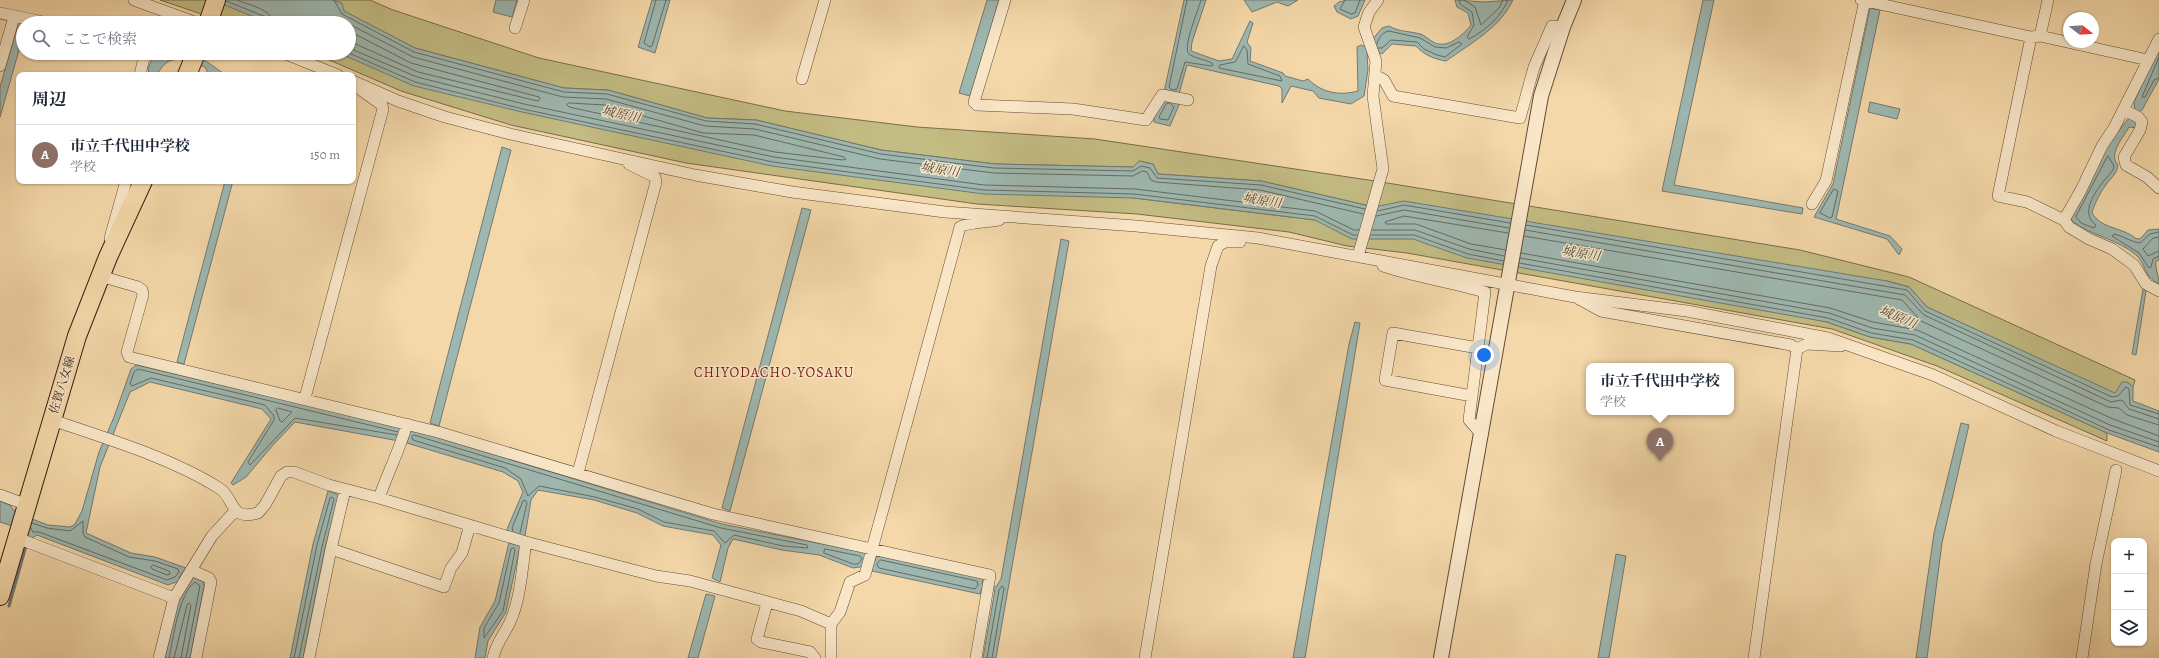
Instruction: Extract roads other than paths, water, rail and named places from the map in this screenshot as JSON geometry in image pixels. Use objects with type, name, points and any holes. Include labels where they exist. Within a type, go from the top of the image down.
[{"type":"main road","points":[[210,16],[216,0]]},
{"type":"main road","name":"佐賀八女線","points":[[0,596],[77,336],[108,257],[142,184]]},
{"type":"street","points":[[134,0],[178,16]]},
{"type":"street","points":[[515,28],[524,0]]},
{"type":"street","points":[[802,79],[825,0]]},
{"type":"street","points":[[1005,0],[974,102],[977,105],[1073,110],[1146,120],[1162,95],[1188,100]]},
{"type":"street","points":[[1358,256],[1383,169],[1373,96],[1376,61],[1364,27],[1369,12],[1378,0]]},
{"type":"street","points":[[1441,658],[1542,96],[1563,27],[1574,0]]},
{"type":"street","points":[[2048,0],[2036,37],[1998,196],[2026,202],[2064,220],[2068,227],[2088,239],[2112,249],[2134,265],[2146,284],[2159,291]]},
{"type":"street","points":[[1812,204],[1826,180],[1869,2],[2148,60]]},
{"type":"street","points":[[0,13],[14,17],[0,66]]},
{"type":"street","points":[[1375,75],[1384,80],[1393,96],[1520,118],[1534,67],[1552,26],[1563,27]]},
{"type":"street","points":[[2064,220],[2081,190],[2102,146],[2114,128],[2131,113],[2148,60],[2159,39]]},
{"type":"street","points":[[141,72],[143,60]]},
{"type":"street","points":[[300,60],[330,72]]},
{"type":"street","points":[[356,83],[398,101],[445,117],[510,134],[695,176],[792,192],[945,212],[1009,218],[1136,226],[1258,238],[1298,244],[1343,256],[1358,256],[1374,261],[1400,264],[1575,297],[1687,312],[1828,338],[1933,375],[2056,431],[2159,471]]},
{"type":"street","points":[[305,398],[383,109],[382,104],[360,90],[356,85]]},
{"type":"street","points":[[2131,113],[2142,122],[2140,130],[2124,157],[2126,165],[2147,177],[2159,188]]},
{"type":"street","points":[[578,474],[656,182],[655,177],[632,167],[624,159]]},
{"type":"street","points":[[108,257],[111,233],[125,184]]},
{"type":"street","points":[[831,658],[831,624],[840,612],[850,582],[865,575],[960,227],[963,224],[981,224],[1009,218]]},
{"type":"street","points":[[1145,658],[1212,266],[1218,246],[1225,242],[1241,242],[1258,238]]},
{"type":"street","points":[[1374,261],[1382,266],[1410,275],[1452,282],[1485,292],[1469,420],[1482,435]]},
{"type":"street","points":[[100,276],[138,287],[142,290],[143,295],[127,352],[129,357],[305,398],[405,430],[578,474],[712,514],[873,548],[990,575],[976,658]]},
{"type":"street","points":[[1575,297],[1601,311],[1791,345],[1797,349]]},
{"type":"street","points":[[1472,396],[1384,380],[1393,333],[1478,348]]},
{"type":"street","points":[[1797,349],[1807,344],[1821,346],[1852,346]]},
{"type":"street","points":[[1754,658],[1797,349]]},
{"type":"street","points":[[52,420],[107,439],[189,473],[220,489],[235,511],[249,516],[258,513],[265,505],[281,476],[287,472],[294,472],[346,490],[379,498],[524,542],[656,576],[690,581],[801,612],[831,624]]},
{"type":"street","points":[[379,498],[405,430]]},
{"type":"street","points":[[2082,658],[2096,564],[2116,470]]},
{"type":"street","points":[[309,658],[331,550],[346,490]]},
{"type":"street","points":[[0,495],[22,522],[174,598]]},
{"type":"street","points":[[159,658],[174,598],[212,536],[235,511]]},
{"type":"street","points":[[331,550],[444,587],[451,568],[462,553],[470,525]]},
{"type":"street","points":[[493,658],[496,645],[510,621],[517,598],[524,542]]},
{"type":"street","points":[[191,570],[209,578],[211,582],[196,658]]},
{"type":"street","points":[[767,603],[757,639],[761,642],[810,652],[815,658]]},
{"type":"water","points":[[213,0],[332,0],[342,3],[344,11],[354,16],[251,16]]},
{"type":"water","points":[[496,0],[517,0],[512,17],[493,12]]},
{"type":"water","points":[[652,0],[670,0],[655,53],[638,47]]},
{"type":"water","points":[[987,0],[999,0],[970,96],[959,93]]},
{"type":"water","points":[[1184,0],[1206,0],[1192,42],[1191,51],[1219,61],[1232,59],[1250,21],[1253,23],[1247,42],[1251,48],[1250,61],[1283,73],[1285,76],[1303,81],[1308,79],[1313,84],[1325,90],[1344,93],[1358,91],[1357,47],[1361,45],[1366,47],[1382,28],[1389,26],[1424,35],[1438,44],[1449,43],[1464,33],[1471,25],[1468,13],[1457,7],[1455,0],[1484,2],[1513,0],[1501,19],[1493,27],[1446,61],[1437,59],[1422,52],[1416,46],[1392,44],[1382,54],[1375,51],[1367,54],[1368,70],[1364,96],[1351,104],[1319,98],[1313,91],[1291,86],[1282,103],[1282,89],[1279,86],[1187,65],[1177,101],[1179,105],[1170,126],[1154,122],[1154,118],[1163,100]]},
{"type":"water","points":[[1244,0],[1298,0],[1288,6],[1277,2],[1252,12]]},
{"type":"water","points":[[1347,0],[1365,0],[1358,16],[1351,19],[1337,12],[1334,6],[1339,2]]},
{"type":"water","points":[[1703,0],[1714,0],[1674,185],[1803,208],[1802,214],[1662,191]]},
{"type":"water","points":[[1870,8],[1880,10],[1836,219],[1890,236],[1902,249],[1899,255],[1887,239],[1814,217],[1833,184]]},
{"type":"water","name":"城原川","points":[[356,17],[415,48],[564,88],[608,90],[707,118],[756,120],[881,150],[995,164],[1133,167],[1139,161],[1153,164],[1158,174],[1261,181],[1374,207],[1404,201],[1887,281],[1909,287],[1927,307],[2115,393],[2122,382],[2127,382],[2133,387],[2133,401],[2159,411],[2159,452],[2107,433],[1911,344],[1870,337],[1827,322],[1467,258],[1413,239],[1352,239],[1315,220],[1134,198],[984,194],[772,166],[522,112],[414,86],[355,60]]},
{"type":"water","points":[[16,31],[16,60],[0,117],[0,87]]},
{"type":"water","points":[[2159,48],[2159,79],[2142,110],[2138,112],[2136,128],[2129,127],[2118,146],[2115,156],[2115,161],[2118,165],[2117,170],[2094,205],[2092,213],[2095,218],[2104,224],[2140,239],[2148,230],[2159,229],[2159,260],[2156,261],[2156,264],[2159,284],[2147,274],[2142,262],[2136,255],[2121,245],[2079,226],[2072,221],[2071,216],[2110,141],[2135,111],[2134,102]]},
{"type":"water","points":[[152,60],[172,60],[162,67],[159,72],[149,72],[148,68]]},
{"type":"water","points":[[184,60],[204,60],[222,72],[208,72],[205,67]]},
{"type":"water","points":[[1870,102],[1900,109],[1897,119],[1868,112]]},
{"type":"water","points":[[502,147],[511,150],[439,426],[430,423]]},
{"type":"water","points":[[224,184],[232,184],[184,364],[177,362]]},
{"type":"water","points":[[802,208],[811,210],[730,511],[722,508]]},
{"type":"water","points":[[1061,239],[1069,241],[996,658],[983,658],[995,590],[982,588],[980,594],[872,571],[873,565],[853,568],[819,555],[782,550],[733,539],[728,548],[720,582],[712,578],[721,545],[713,535],[663,526],[637,513],[594,500],[538,490],[531,500],[525,536],[522,537],[506,612],[488,641],[485,658],[475,658],[480,627],[495,601],[511,534],[507,529],[523,492],[518,481],[503,472],[407,443],[408,437],[399,441],[295,422],[246,477],[233,485],[231,483],[271,419],[262,409],[150,382],[130,392],[100,467],[86,533],[131,553],[155,557],[186,568],[179,577],[188,583],[194,576],[203,582],[204,586],[190,658],[165,658],[178,602],[185,587],[176,582],[168,585],[37,535],[32,538],[27,536],[28,531],[0,522],[0,501],[10,505],[16,513],[48,525],[70,527],[75,524],[82,511],[99,452],[114,417],[131,369],[136,365],[400,427],[409,433],[413,430],[722,524],[867,553],[866,559],[875,561],[876,555],[983,578],[982,584],[996,587],[1001,579]]},
{"type":"water","points":[[2143,289],[2146,291],[2136,355],[2132,354]]},
{"type":"water","points":[[1355,322],[1360,323],[1305,658],[1293,658],[1349,344]]},
{"type":"water","points":[[1961,423],[1969,425],[1942,543],[1927,658],[1916,658],[1934,533]]},
{"type":"water","points":[[328,491],[339,495],[325,548],[303,658],[290,658],[313,544]]},
{"type":"water","points":[[1616,554],[1626,556],[1609,658],[1598,658]]},
{"type":"water","points":[[706,594],[715,596],[698,658],[688,658]]},
{"type":"waterway","points":[[9,606],[26,546]]},
{"type":"place","name":"市立千代田中学校","points":[[1660,461]]},
{"type":"district","name":"CHIYODACHO-YOSAKU","points":[[774,372]]}]
